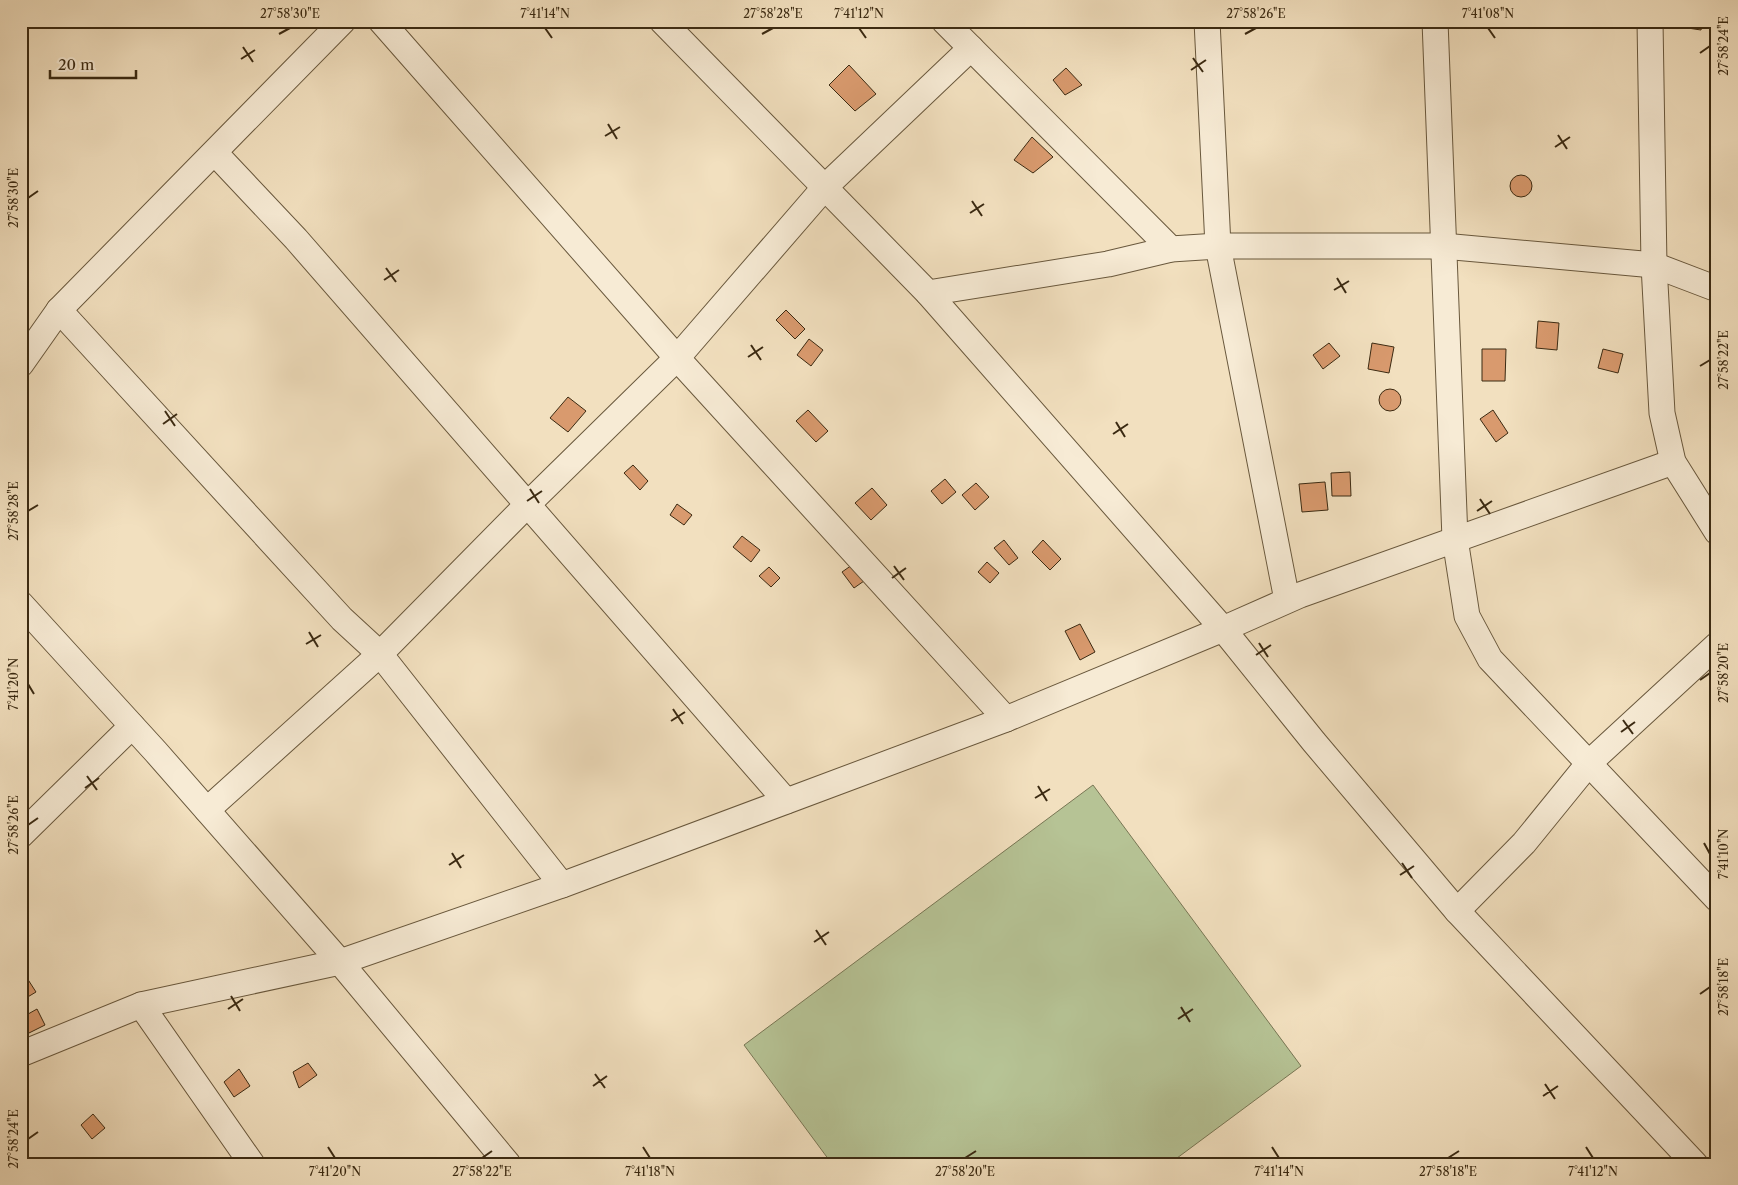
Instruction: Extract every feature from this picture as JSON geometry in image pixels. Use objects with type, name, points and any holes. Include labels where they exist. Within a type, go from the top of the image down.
[{"type":"street","points":[[21,364],[60,310],[343,21]]},
{"type":"street","points":[[381,21],[678,358],[1006,720]]},
{"type":"street","points":[[662,21],[928,293],[1223,629],[1314,742],[1457,911],[1695,1164]]},
{"type":"street","points":[[944,21],[1171,248]]},
{"type":"street","points":[[1207,21],[1218,246],[1287,600]]},
{"type":"street","points":[[1435,21],[1455,538],[1467,616],[1490,660],[1717,899]]},
{"type":"street","points":[[1650,21],[1654,265],[1662,413],[1673,462],[1717,532]]},
{"type":"street","points":[[207,810],[380,654],[528,504],[678,358],[825,187],[971,48]]},
{"type":"street","points":[[215,153],[296,239],[786,801]]},
{"type":"street","points":[[928,293],[1108,264],[1171,248],[1218,246],[1443,246],[1654,265],[1717,289]]},
{"type":"street","points":[[60,310],[342,619],[380,654],[562,885]]},
{"type":"street","points":[[21,1054],[141,1005],[340,962],[562,885],[1006,720],[1223,629],[1287,600],[1455,538],[1673,462]]},
{"type":"street","points":[[21,604],[207,810],[340,962],[508,1164]]},
{"type":"street","points":[[1457,911],[1524,843],[1589,763],[1717,645]]},
{"type":"street","points":[[21,835],[132,726]]},
{"type":"street","points":[[141,1005],[252,1164]]},
{"type":"green space","points":[[1093,785],[1301,1066],[1169,1164],[832,1164],[744,1045]]},
{"type":"building","points":[[1329,21],[1365,21],[1365,27],[1329,25]]},
{"type":"building","points":[[1682,21],[1703,21],[1701,30],[1681,27]]},
{"type":"building","points":[[849,65],[876,94],[855,111],[829,85]]},
{"type":"building","points":[[1066,68],[1082,85],[1065,95],[1053,80]]},
{"type":"building","points":[[1032,137],[1053,157],[1033,173],[1014,160]]},
{"type":"building","points":[[1521,175],[1529,178],[1532,186],[1529,194],[1521,197],[1513,194],[1510,186],[1513,178]]},
{"type":"building","points":[[786,310],[805,329],[795,339],[776,320]]},
{"type":"building","points":[[1538,321],[1559,323],[1557,350],[1536,348]]},
{"type":"building","points":[[809,339],[823,350],[811,366],[797,355]]},
{"type":"building","points":[[1329,343],[1340,356],[1323,369],[1313,355]]},
{"type":"building","points":[[1372,343],[1394,347],[1389,373],[1368,369]]},
{"type":"building","points":[[1482,349],[1506,349],[1505,381],[1482,381]]},
{"type":"building","points":[[1603,349],[1623,354],[1618,373],[1598,368]]},
{"type":"building","points":[[1390,389],[1398,392],[1401,400],[1398,408],[1390,411],[1382,408],[1379,400],[1382,392]]},
{"type":"building","points":[[568,397],[586,411],[568,432],[550,418]]},
{"type":"building","points":[[808,410],[828,431],[816,442],[796,421]]},
{"type":"building","points":[[1493,410],[1508,433],[1496,442],[1480,419]]},
{"type":"building","points":[[633,465],[648,481],[640,490],[624,473]]},
{"type":"building","points":[[1350,472],[1351,496],[1332,496],[1331,473]]},
{"type":"building","points":[[945,479],[956,492],[942,504],[931,491]]},
{"type":"building","points":[[1325,482],[1328,510],[1302,512],[1299,484]]},
{"type":"building","points":[[976,483],[989,497],[975,510],[962,495]]},
{"type":"building","points":[[872,488],[887,505],[871,520],[855,503]]},
{"type":"building","points":[[677,504],[692,515],[684,525],[670,515]]},
{"type":"building","points":[[742,536],[760,550],[751,562],[733,547]]},
{"type":"building","points":[[1004,540],[1018,558],[1009,565],[994,548]]},
{"type":"building","points":[[1043,540],[1061,559],[1050,570],[1032,552]]},
{"type":"building","points":[[987,562],[999,573],[990,583],[978,572]]},
{"type":"building","points":[[852,565],[864,581],[854,588],[842,572]]},
{"type":"building","points":[[769,567],[780,578],[771,587],[759,576]]},
{"type":"building","points":[[1080,624],[1095,652],[1080,660],[1065,631]]},
{"type":"building","points":[[27,978],[36,992],[21,1001],[21,982]]},
{"type":"building","points":[[37,1009],[45,1025],[25,1035],[21,1027],[21,1018]]},
{"type":"building","points":[[308,1063],[317,1075],[299,1088],[293,1072]]},
{"type":"building","points":[[239,1069],[250,1086],[234,1097],[224,1082]]},
{"type":"building","points":[[93,1114],[105,1128],[92,1139],[81,1125]]}]
